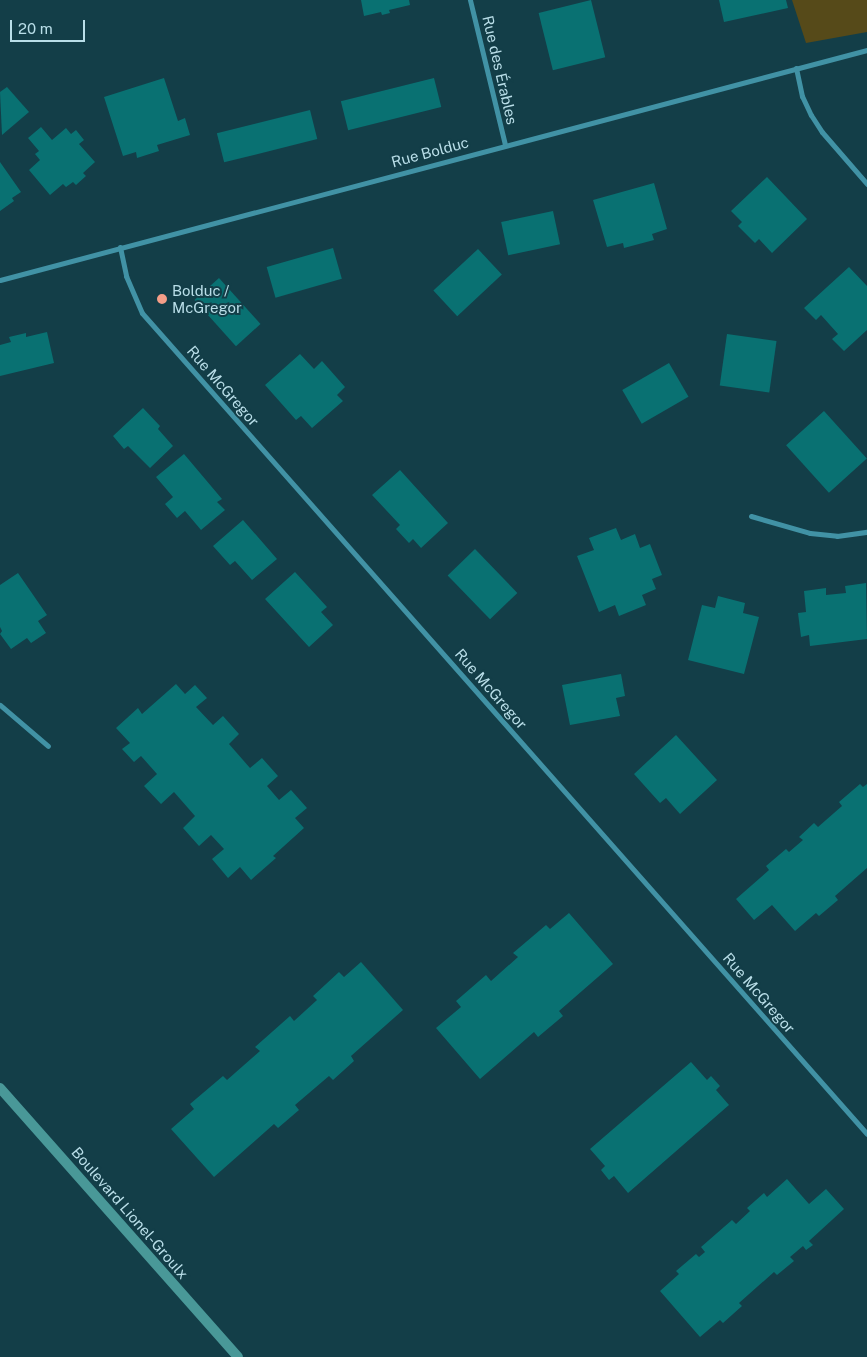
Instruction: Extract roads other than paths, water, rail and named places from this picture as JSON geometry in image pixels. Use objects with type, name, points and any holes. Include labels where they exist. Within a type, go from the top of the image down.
[{"type":"main road","name":"Boulevard Lionel-Groulx","points":[[0,1088],[238,1357]]},
{"type":"street","name":"Rue des Érables","points":[[470,0],[505,145]]},
{"type":"street","name":"Rue Bolduc","points":[[0,280],[867,50]]},
{"type":"street","points":[[796,68],[802,96],[811,115],[822,132],[867,184]]},
{"type":"street","name":"Rue McGregor","points":[[120,248],[126,276],[142,313],[867,1134]]},
{"type":"street","points":[[751,516],[810,533],[837,536],[867,532]]},
{"type":"street","points":[[0,705],[48,746]]},
{"type":"place","name":"Bolduc / McGregor","points":[[162,299]]}]
